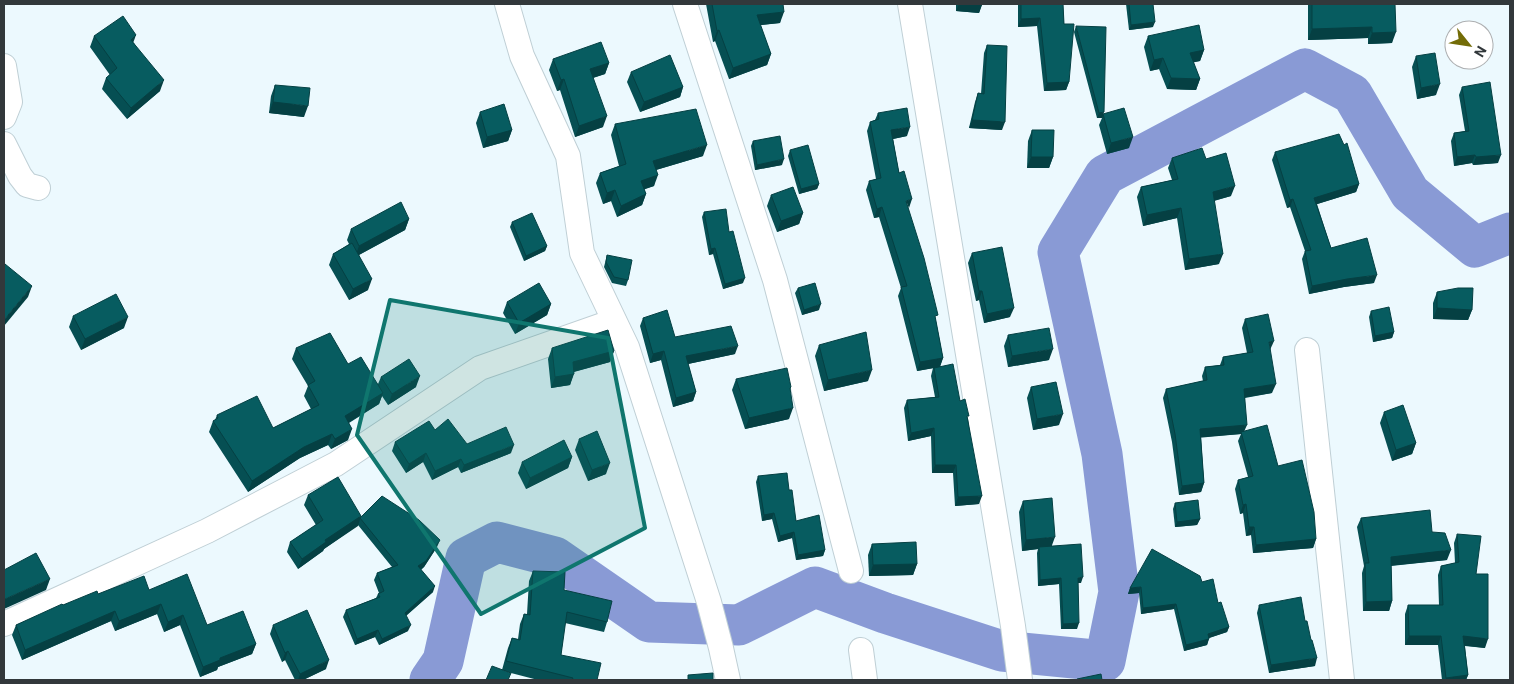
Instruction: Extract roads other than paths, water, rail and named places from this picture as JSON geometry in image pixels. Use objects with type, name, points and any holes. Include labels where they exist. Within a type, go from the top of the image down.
[{"type":"street","points":[[508,4],[522,56],[568,156],[582,253],[630,356],[709,602],[722,648],[728,680]]},
{"type":"street","points":[[685,4],[775,280],[851,571]]},
{"type":"street","points":[[910,4],[1013,626],[1020,680]]},
{"type":"street","points":[[4,66],[10,102],[4,117]]},
{"type":"street","points":[[4,144],[20,176],[27,185],[38,188]]},
{"type":"street","points":[[4,624],[207,531],[336,464],[480,368],[614,321]]},
{"type":"street","points":[[1307,350],[1342,680]]},
{"type":"street","points":[[861,650],[865,680]]},
{"type":"waterway","points":[[430,680],[443,661],[466,558],[497,542],[555,557],[649,622],[739,625],[815,587],[885,613],[1002,651],[1105,661],[1119,592],[1102,454],[1058,252],[1105,175],[1305,69],[1352,94],[1410,193],[1475,247],[1510,233]]}]
